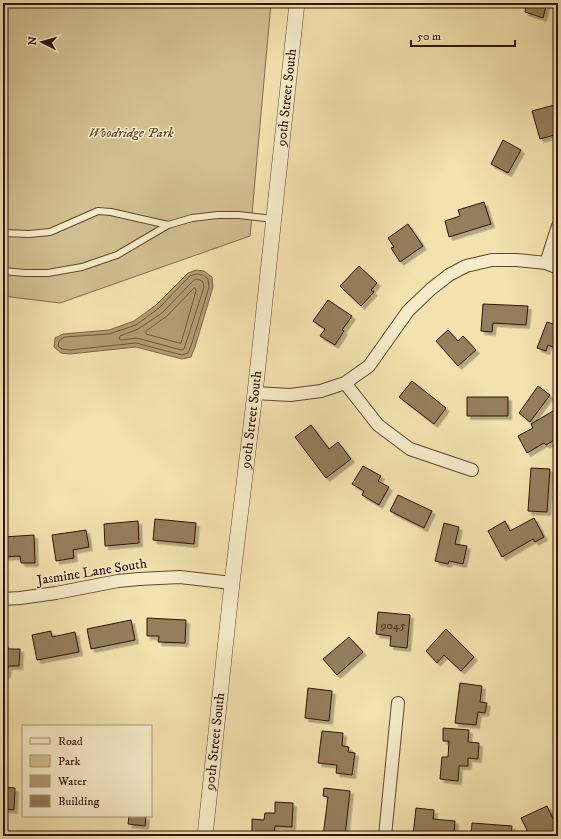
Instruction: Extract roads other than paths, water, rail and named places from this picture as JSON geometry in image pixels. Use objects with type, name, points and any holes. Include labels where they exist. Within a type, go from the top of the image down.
[{"type":"street","name":"90th Street South","points":[[205,836],[297,3]]},
{"type":"street","points":[[546,263],[558,226]]},
{"type":"street","points":[[255,393],[290,395],[321,391],[345,383],[369,366],[408,311],[431,289],[449,275],[466,266],[492,260],[517,260],[546,263],[558,268]]},
{"type":"street","points":[[345,383],[378,425],[410,450],[472,470]]},
{"type":"street","name":"Jasmine Lane South","points":[[3,599],[56,593],[139,578],[180,577],[232,583]]},
{"type":"street","points":[[385,836],[398,703]]},
{"type":"lane","points":[[3,233],[29,234],[50,232],[98,211],[111,212],[168,226]]},
{"type":"lane","points":[[3,271],[48,273],[82,267],[116,255],[168,226],[192,218],[218,215],[239,215],[274,219]]},
{"type":"water","points":[[196,270],[204,271],[212,277],[213,287],[191,357],[182,359],[136,347],[70,354],[61,353],[54,347],[55,338],[63,334],[109,330],[134,321],[156,305],[188,273]]},
{"type":"park label","name":"Woodridge Park","points":[[131,133]]}]
